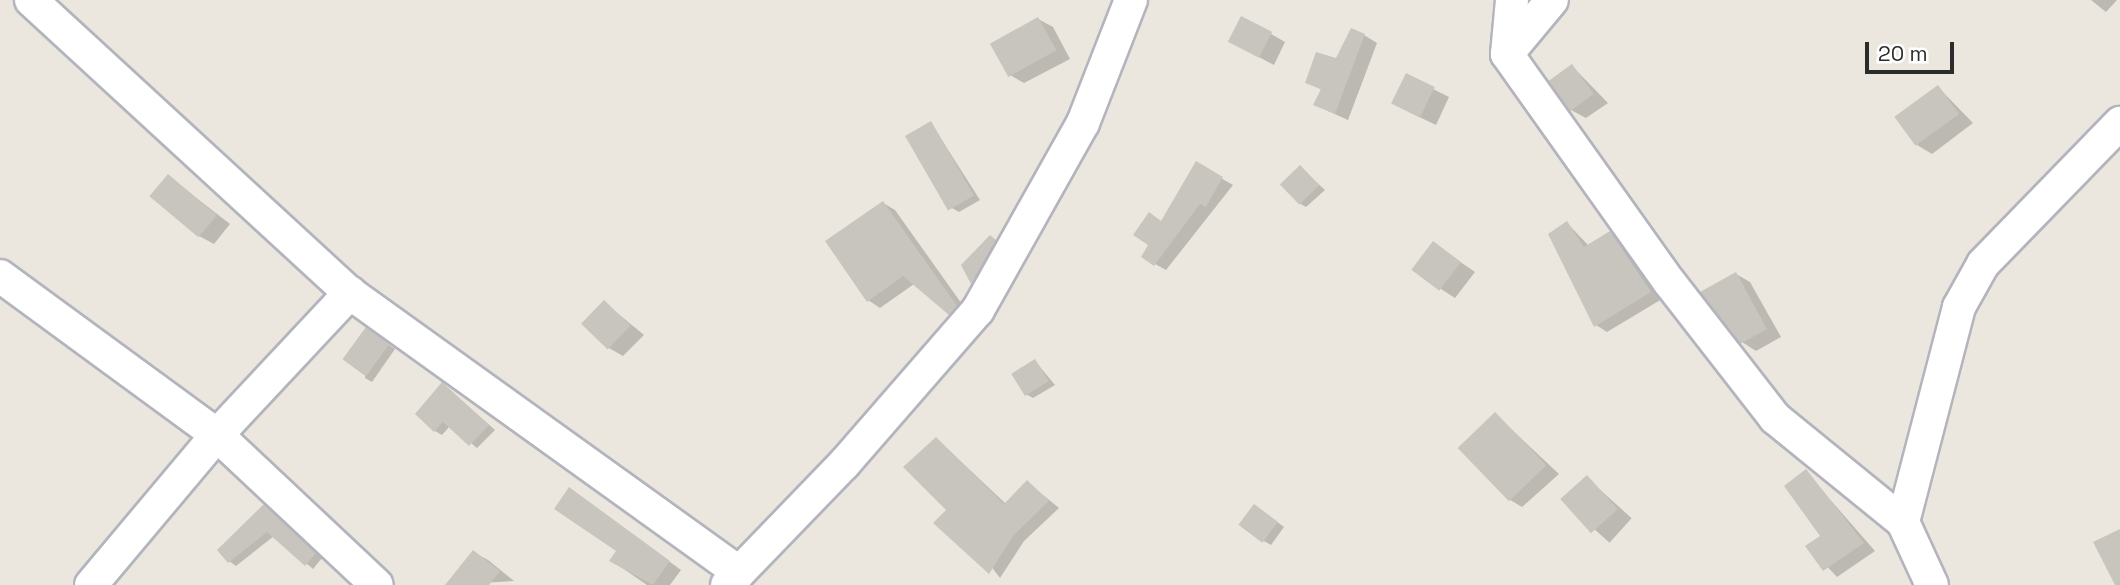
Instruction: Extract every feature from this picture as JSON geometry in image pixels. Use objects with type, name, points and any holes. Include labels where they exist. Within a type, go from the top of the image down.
[{"type":"street","points":[[31,0],[350,293],[733,579],[978,310],[1083,123],[1131,0]]},
{"type":"street","points":[[1512,0],[1507,54],[1774,418],[1903,522],[1932,585]]},
{"type":"street","points":[[1507,54],[1552,0]]},
{"type":"street","points":[[1903,522],[1959,306],[1983,264],[2120,122]]},
{"type":"street","points":[[0,276],[217,435],[377,585]]},
{"type":"street","points":[[91,585],[217,435],[350,293]]},
{"type":"building","points":[[1241,16],[1272,32],[1259,58],[1228,42]]},
{"type":"building","points":[[1038,17],[1056,50],[1008,77],[990,44]]},
{"type":"building","points":[[1351,28],[1365,34],[1335,114],[1313,105],[1321,89],[1305,83],[1316,52],[1336,58]]},
{"type":"building","points":[[1572,64],[1594,94],[1570,111],[1549,81]]},
{"type":"building","points":[[1406,73],[1435,87],[1420,118],[1391,104]]},
{"type":"building","points":[[1938,85],[1959,114],[1915,146],[1894,117]]},
{"type":"building","points":[[931,121],[974,195],[948,210],[905,136]]},
{"type":"building","points":[[1196,161],[1223,177],[1206,207],[1200,204],[1154,266],[1141,257],[1148,245],[1133,235],[1149,212],[1161,221]]},
{"type":"building","points":[[1300,165],[1319,185],[1299,205],[1280,184]]},
{"type":"building","points":[[168,174],[217,215],[198,237],[149,196]]},
{"type":"building","points":[[883,201],[957,306],[949,315],[903,276],[867,302],[825,241]]},
{"type":"building","points":[[1567,221],[1584,247],[1610,231],[1651,292],[1594,327],[1548,234]]},
{"type":"building","points":[[990,235],[996,240],[971,284],[961,265]]},
{"type":"building","points":[[1433,241],[1461,262],[1439,291],[1411,270]]},
{"type":"building","points":[[1736,272],[1767,329],[1740,344],[1700,292]]},
{"type":"building","points":[[604,300],[631,326],[608,349],[581,324]]},
{"type":"building","points":[[366,327],[389,344],[366,376],[342,359]]},
{"type":"building","points":[[1035,359],[1049,381],[1025,396],[1011,374]]},
{"type":"building","points":[[442,382],[489,425],[469,446],[443,422],[434,432],[415,414]]},
{"type":"building","points":[[1495,412],[1546,465],[1509,501],[1458,448]]},
{"type":"building","points":[[936,437],[1004,504],[1027,480],[1049,501],[1013,536],[989,574],[933,523],[946,510],[903,467]]},
{"type":"building","points":[[1806,469],[1864,543],[1823,571],[1805,546],[1820,536],[1784,486]]},
{"type":"building","points":[[1587,475],[1618,509],[1591,533],[1560,499]]},
{"type":"building","points":[[569,487],[670,561],[653,585],[609,561],[616,551],[554,509]]},
{"type":"building","points":[[264,504],[316,553],[305,566],[267,532],[228,563],[217,550]]},
{"type":"building","points":[[1254,504],[1278,522],[1262,543],[1238,525]]},
{"type":"building","points":[[2120,529],[2120,585],[2115,585],[2093,542]]},
{"type":"building","points":[[473,550],[500,571],[489,585],[445,585]]}]
